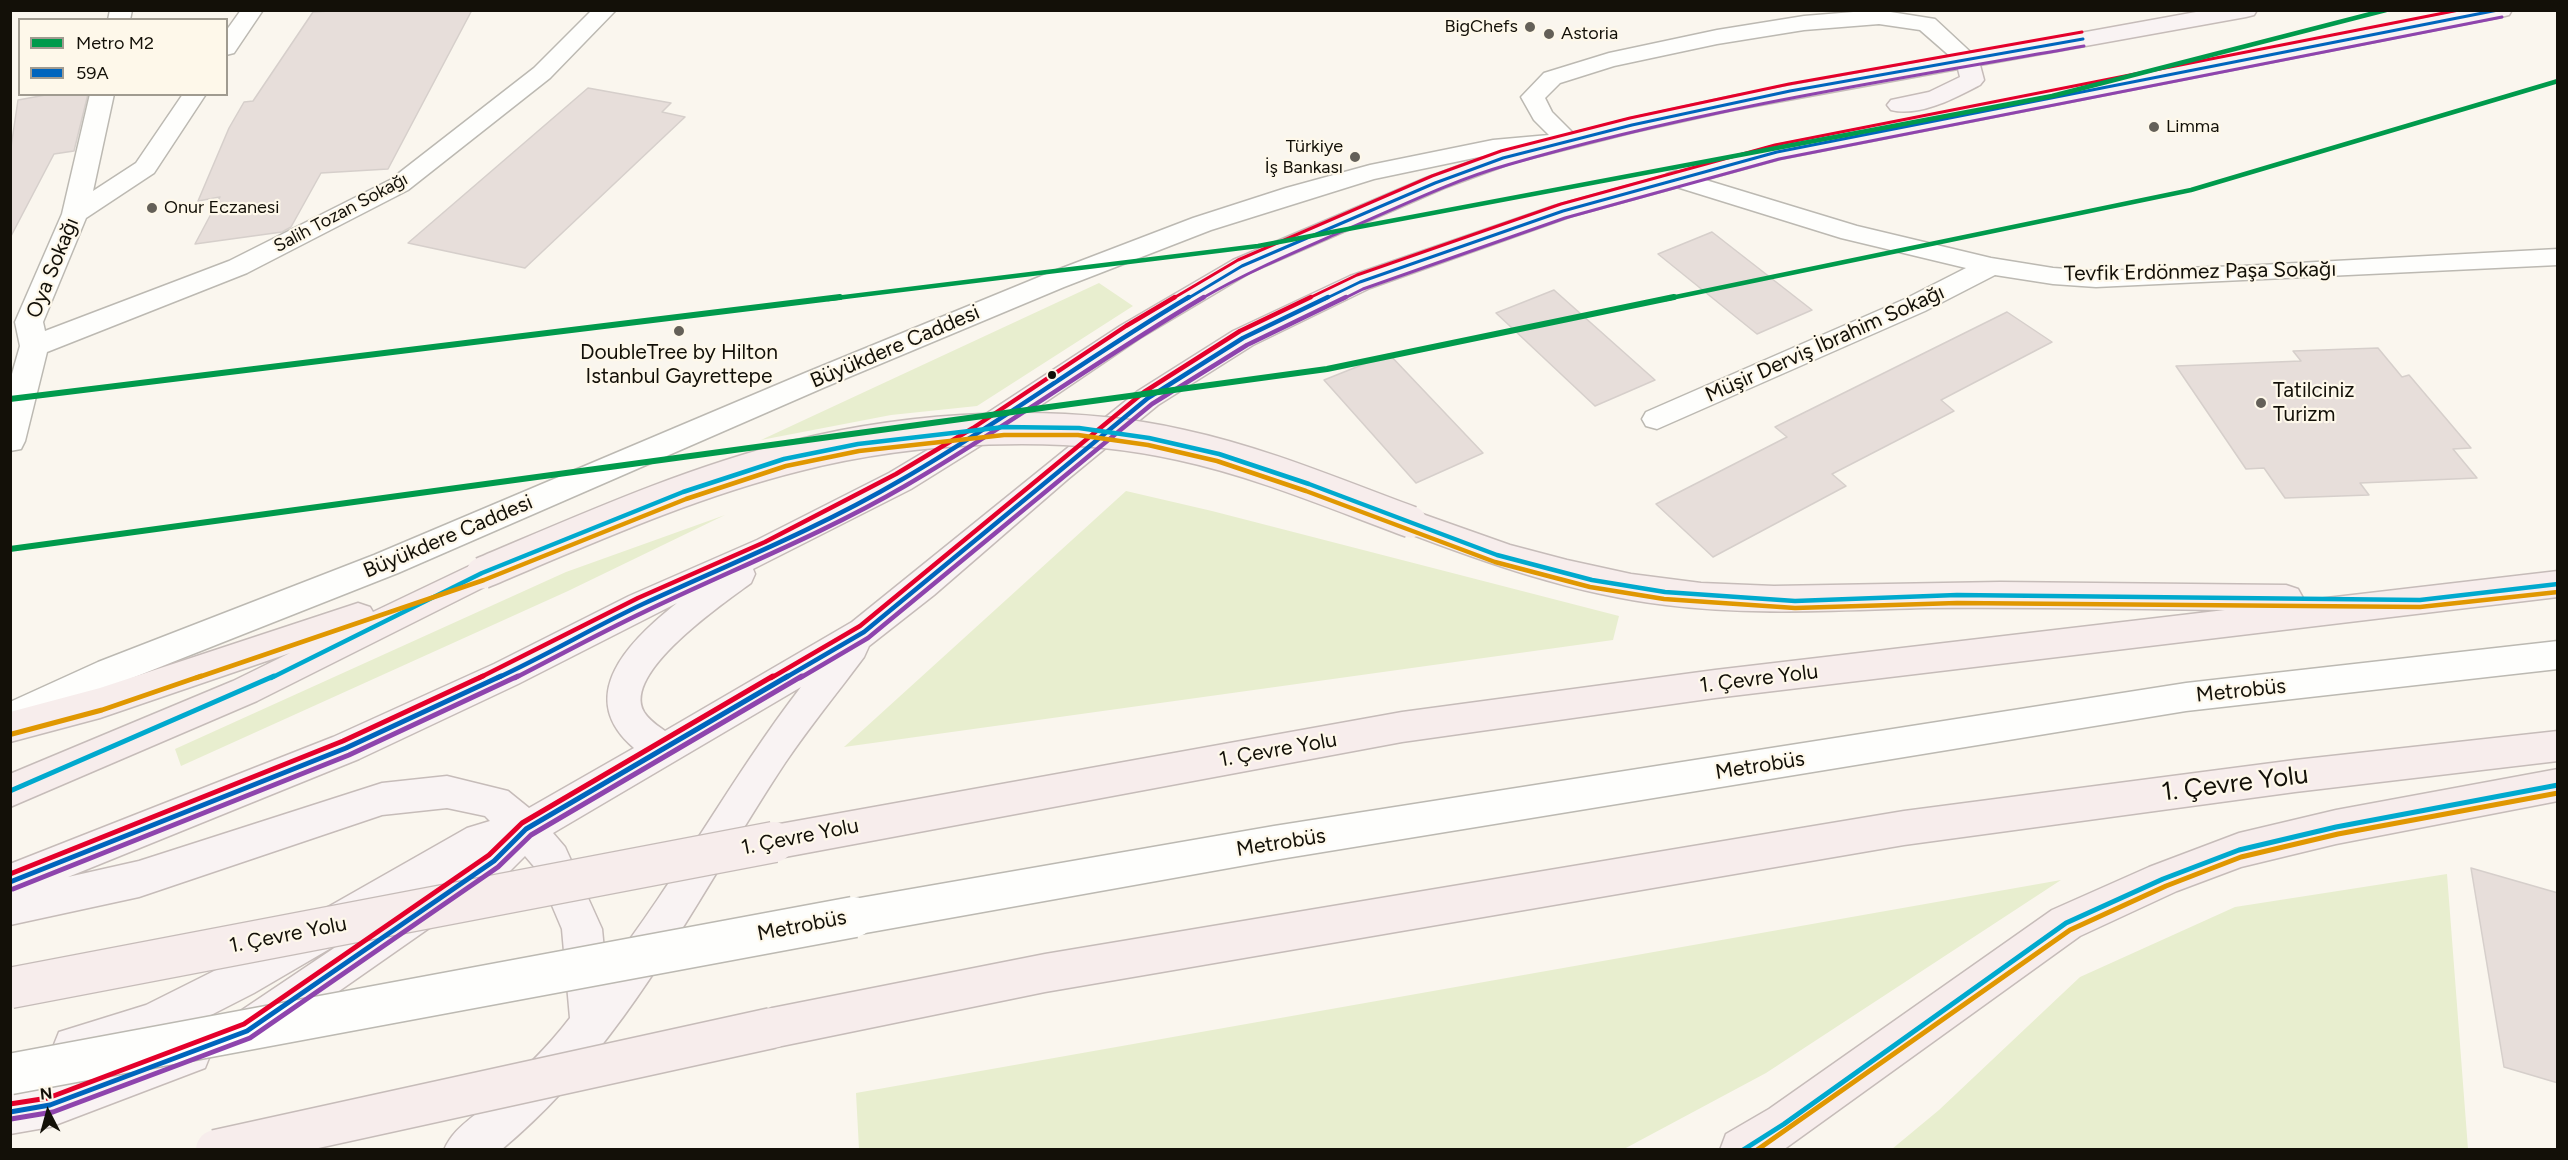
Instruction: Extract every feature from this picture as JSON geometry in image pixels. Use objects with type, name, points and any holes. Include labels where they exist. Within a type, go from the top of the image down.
[{"type":"highway","points":[[10,727],[100,703],[482,573],[683,492],[783,459],[858,444],[1004,426],[1079,428],[1149,438],[1220,454],[1497,555],[1592,580],[1665,592],[1795,601],[1957,595],[2420,600]]},
{"type":"highway","points":[[10,791],[245,691],[482,573]]},
{"type":"highway","name":"1. Çevre Yolu","points":[[10,988],[774,842],[1402,727],[1715,684],[2558,584]]},
{"type":"highway","name":"1. Çevre Yolu","points":[[216,1149],[772,1028],[1046,973],[1905,828],[2295,776],[2558,746]]},
{"type":"highway","points":[[1742,1149],[1784,1124],[2066,923],[2163,879],[2239,850],[2336,827],[2558,785]]},
{"type":"main road","name":"Büyükdere Caddesi","points":[[10,882],[346,748],[506,674],[641,605],[768,549],[900,481],[978,434],[1130,332],[1242,266],[1435,183],[1503,158],[1790,91],[2246,10]]},
{"type":"main road","points":[[10,1112],[50,1105],[247,1031],[494,861],[526,829],[744,705],[864,632],[922,586],[1056,471],[1148,398],[1243,338],[1360,282],[1563,211],[1777,152],[2500,10]]},
{"type":"main road","points":[[1777,152],[1838,122],[1871,110],[1936,98],[1951,92],[1972,80],[1967,59]]},
{"type":"main road","points":[[662,750],[633,726],[625,713],[622,693],[629,676],[648,650],[672,627],[768,549]]},
{"type":"main road","points":[[465,1149],[498,1124],[563,1061],[655,940],[773,751],[864,632]]},
{"type":"main road","points":[[10,907],[139,879],[382,799],[447,792],[495,802],[526,829],[551,859],[582,929],[591,1023]]},
{"type":"main road","points":[[10,1065],[153,1023],[240,980],[480,840],[526,829]]},
{"type":"street","points":[[228,45],[252,10]]},
{"type":"street","name":"Salih Tozan Sokağı","points":[[25,332],[238,267],[399,185],[542,73],[605,10]]},
{"type":"street","points":[[1569,141],[1542,115],[1533,97],[1552,78],[1609,60],[1717,37],[1804,23],[1879,17],[1926,24],[1967,59]]},
{"type":"street","name":"Oya Sokağı","points":[[10,441],[25,332],[75,214],[102,96]]},
{"type":"street","points":[[75,214],[145,168],[194,96]]},
{"type":"street","name":"Büyükdere Caddesi","points":[[10,719],[110,672],[386,564],[815,380],[1054,281],[1202,224],[1295,193],[1370,172],[1493,147],[1569,141]]},
{"type":"street","name":"Tevfik Erdönmez Paşa Sokağı","points":[[1676,178],[1729,197],[1850,232],[1991,266],[2053,276],[2096,279],[2242,274],[2558,257]]},
{"type":"street","name":"Müşir Derviş İbrahim Sokağı","points":[[1658,419],[1915,305],[1991,266]]},
{"type":"street","name":"Metrobüs","points":[[10,1074],[854,917],[1274,843],[2174,699],[2558,655]]},
{"type":"green space","points":[[1099,283],[1133,306],[977,406],[891,415],[761,440]]},
{"type":"green space","points":[[1126,491],[1619,616],[1613,640],[844,747]]},
{"type":"green space","points":[[725,515],[568,591],[181,766],[175,749],[566,572]]},
{"type":"green space","points":[[2447,874],[2468,1149],[1892,1149],[1939,1110],[2080,977],[2235,907]]},
{"type":"green space","points":[[2061,880],[1766,1073],[1624,1149],[859,1149],[856,1093]]},
{"type":"building","points":[[472,10],[388,169],[321,173],[291,227],[282,232],[195,244],[220,197],[198,201],[229,128],[244,102],[253,101],[313,12]]},
{"type":"building","points":[[588,88],[671,103],[662,112],[685,117],[525,268],[408,243]]},
{"type":"building","points":[[40,96],[88,96],[74,151],[54,154],[10,238],[10,154],[18,100]]},
{"type":"building","points":[[1712,232],[1812,310],[1757,334],[1658,254]]},
{"type":"building","points":[[1554,290],[1655,380],[1595,406],[1496,313]]},
{"type":"building","points":[[2007,312],[2052,342],[1941,400],[1954,411],[1832,474],[1846,486],[1713,557],[1656,504],[1787,437],[1775,427]]},
{"type":"building","points":[[2378,348],[2402,377],[2409,375],[2471,448],[2453,449],[2477,478],[2360,483],[2369,495],[2285,498],[2264,468],[2246,469],[2176,366],[2301,361],[2293,351]]},
{"type":"building","points":[[1389,354],[1483,453],[1416,483],[1324,380]]},
{"type":"building","points":[[2471,868],[2558,893],[2558,1083],[2504,1067]]},
{"type":"metro line","name":"M2","points":[[10,399],[1258,246],[2052,96],[2386,10]]},
{"type":"metro line","name":"M2","points":[[10,549],[1327,369],[2191,190],[2558,81]]},
{"type":"transit line","points":[[10,1104],[48,1098],[244,1024],[489,855],[522,823],[860,626],[1144,392],[1240,331],[1357,275],[1561,204],[1775,145],[2459,10]]},
{"type":"transit line","name":"59A","points":[[10,1112],[50,1105],[247,1031],[494,861],[526,829],[864,632],[1148,398],[1243,338],[1360,282],[1563,211],[1777,152],[2498,10]]},
{"type":"transit line","points":[[11,1119],[53,1112],[250,1038],[498,867],[531,835],[868,638],[1152,404],[1247,345],[1363,289],[1565,218],[1779,159],[2502,17]]},
{"type":"transit line","points":[[10,874],[343,741],[503,667],[638,598],[765,542],[896,474],[973,428],[1126,326],[1238,260],[1432,176],[1501,151],[1630,118],[1789,84],[2082,32]]},
{"type":"transit line","name":"59A","points":[[10,882],[346,748],[506,674],[641,605],[768,549],[900,481],[977,434],[1130,332],[1242,266],[1435,183],[1503,158],[1632,125],[1790,91],[2083,39]]},
{"type":"transit line","points":[[13,889],[349,755],[509,681],[644,612],[771,556],[904,487],[981,440],[1134,338],[1245,273],[1438,190],[1505,165],[1634,132],[1791,98],[2084,46]]},
{"type":"transit line","points":[[10,791],[245,691],[482,573],[683,492],[784,459],[858,444],[1004,427],[1079,428],[1149,438],[1219,454],[1309,484],[1497,555],[1592,580],[1665,592],[1795,601],[1957,595],[2420,600],[2558,584]]},
{"type":"transit line","points":[[12,734],[102,710],[484,580],[686,499],[786,466],[859,451],[1004,435],[1078,435],[1148,445],[1217,461],[1306,491],[1495,562],[1590,587],[1664,599],[1795,608],[1957,603],[2420,607],[2558,592]]},
{"type":"transit line","points":[[1743,1150],[1784,1124],[2066,923],[2163,879],[2239,850],[2336,827],[2558,785]]},
{"type":"transit line","points":[[1757,1150],[2070,930],[2166,886],[2241,857],[2338,834],[2558,793]]},
{"type":"place","name":"BigChefs","points":[[1530,27]]},
{"type":"place","name":"Astoria","points":[[1549,34]]},
{"type":"place","name":"Limma","points":[[2154,127]]},
{"type":"place","name":"Türkiye İş Bankası","points":[[1355,157]]},
{"type":"place","name":"Onur Eczanesi","points":[[152,208]]},
{"type":"place","name":"DoubleTree by Hilton Istanbul Gayrettepe","points":[[679,331]]},
{"type":"place","name":"Tatilciniz Turizm","points":[[2261,403]]}]
